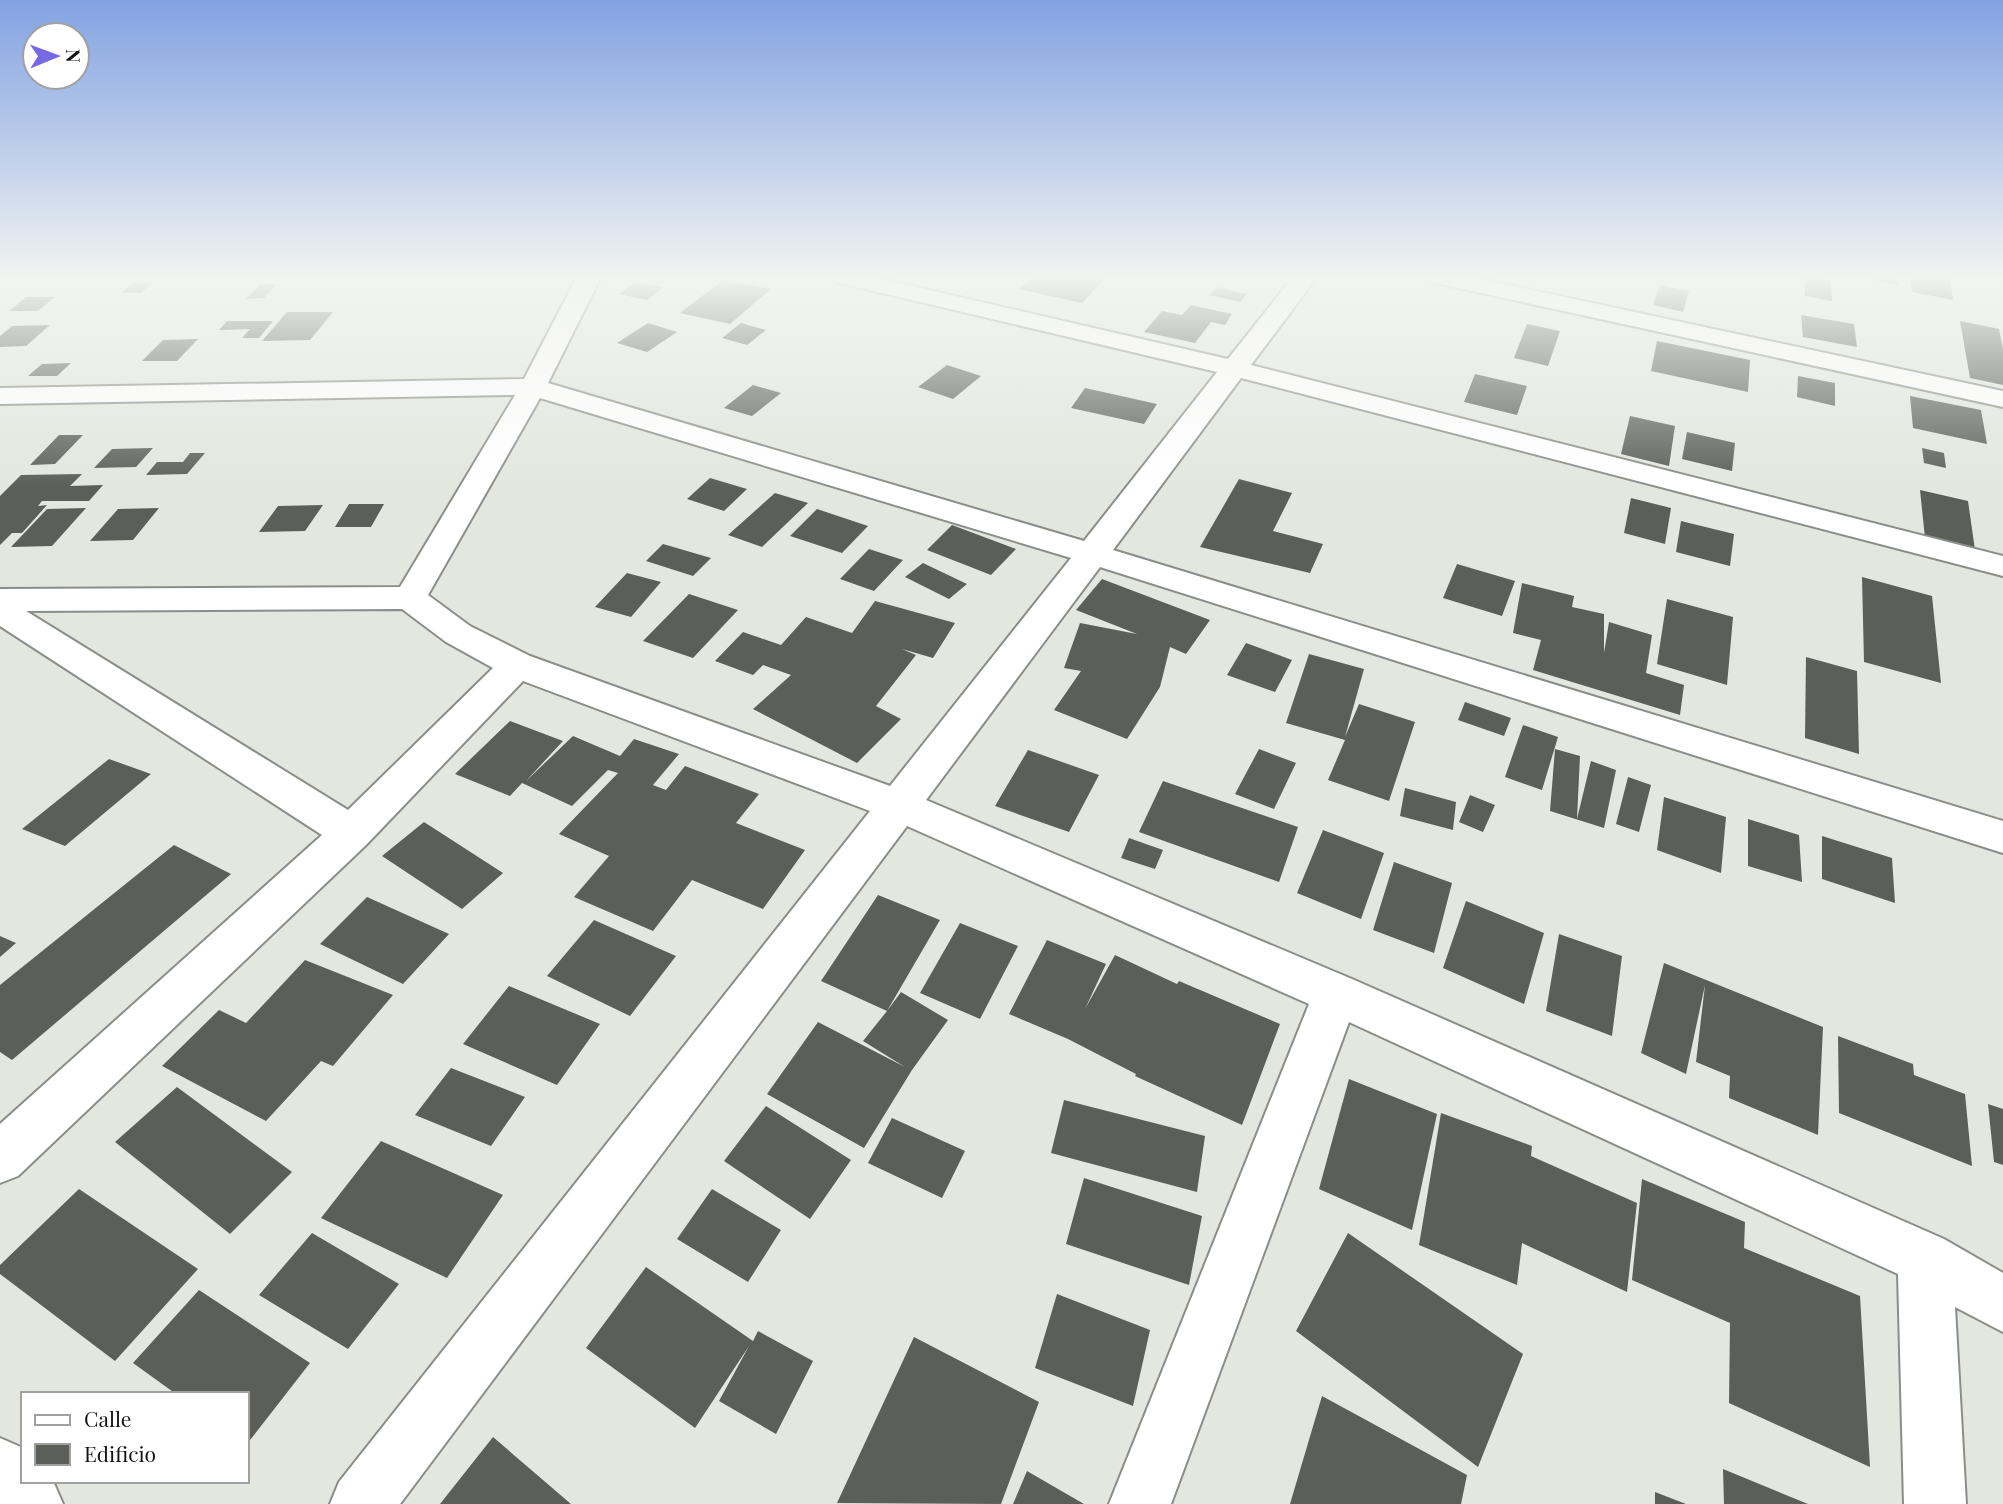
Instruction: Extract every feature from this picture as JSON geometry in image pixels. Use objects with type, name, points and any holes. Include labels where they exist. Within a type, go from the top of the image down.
[{"type":"street","points":[[410,598],[533,387],[553,347]]},
{"type":"street","points":[[1147,347],[2003,566]]},
{"type":"street","points":[[360,1504],[1249,347]]},
{"type":"street","points":[[1764,347],[2003,399]]},
{"type":"street","points":[[0,396],[533,387],[1093,554],[2003,837]]},
{"type":"street","points":[[0,600],[410,598],[458,635],[516,665],[899,805],[1336,994],[1925,1258],[2003,1304]]},
{"type":"street","points":[[0,610],[351,832]]},
{"type":"street","points":[[0,1158],[351,832],[516,665]]},
{"type":"street","points":[[1140,1504],[1336,994]]},
{"type":"street","points":[[1925,1258],[1935,1504]]},
{"type":"street","points":[[0,1469],[32,1504]]},
{"type":"building","points":[[156,347],[190,347],[177,361],[142,361]]},
{"type":"building","points":[[631,347],[654,347],[647,352]]},
{"type":"building","points":[[1518,347],[1554,347],[1548,366],[1514,358]]},
{"type":"building","points":[[1656,347],[1687,347],[1750,360],[1748,392],[1651,371]]},
{"type":"building","points":[[1965,347],[2003,347],[2003,385],[1970,378]]},
{"type":"building","points":[[71,363],[57,376],[28,376],[42,364]]},
{"type":"building","points":[[947,365],[981,376],[953,399],[918,387]]},
{"type":"building","points":[[1475,374],[1527,386],[1517,415],[1464,402]]},
{"type":"building","points":[[1798,376],[1835,383],[1835,406],[1797,397]]},
{"type":"building","points":[[753,385],[781,393],[752,416],[724,408]]},
{"type":"building","points":[[1085,388],[1157,404],[1144,424],[1071,408]]},
{"type":"building","points":[[1910,396],[1981,410],[1987,444],[1913,428]]},
{"type":"building","points":[[1630,416],[1675,426],[1669,466],[1621,454]]},
{"type":"building","points":[[1687,432],[1735,443],[1732,471],[1682,459]]},
{"type":"building","points":[[59,435],[83,435],[55,464],[30,465]]},
{"type":"building","points":[[153,448],[136,467],[94,468],[112,449]]},
{"type":"building","points":[[1922,448],[1944,453],[1946,468],[1924,463]]},
{"type":"building","points":[[190,453],[205,453],[187,474],[146,475],[157,462],[183,462]]},
{"type":"building","points":[[82,474],[70,486],[103,485],[89,501],[42,501],[38,506],[47,505],[22,533],[12,533],[0,545],[0,496],[21,475]]},
{"type":"building","points":[[710,478],[747,489],[724,511],[687,499]]},
{"type":"building","points":[[1239,479],[1292,493],[1273,531],[1323,544],[1310,573],[1200,547]]},
{"type":"building","points":[[1920,490],[1968,501],[1975,550],[1925,538]]},
{"type":"building","points":[[775,493],[808,503],[762,547],[728,535]]},
{"type":"building","points":[[1631,498],[1671,508],[1665,544],[1624,533]]},
{"type":"building","points":[[349,504],[384,504],[371,527],[335,527]]},
{"type":"building","points":[[323,505],[305,531],[259,532],[278,506]]},
{"type":"building","points":[[86,508],[52,546],[11,547],[47,509]]},
{"type":"building","points":[[159,508],[133,540],[90,541],[118,509]]},
{"type":"building","points":[[817,509],[868,526],[842,553],[790,536]]},
{"type":"building","points":[[1681,521],[1734,534],[1730,566],[1676,552]]},
{"type":"building","points":[[952,525],[1016,549],[991,575],[927,550]]},
{"type":"building","points":[[663,544],[711,558],[693,576],[646,561]]},
{"type":"building","points":[[869,549],[903,560],[874,591],[840,579]]},
{"type":"building","points":[[923,563],[967,584],[949,599],[905,577]]},
{"type":"building","points":[[1457,564],[1515,581],[1502,616],[1443,598]]},
{"type":"building","points":[[627,573],[661,582],[631,617],[595,607]]},
{"type":"building","points":[[1862,577],[1932,596],[1941,683],[1864,662]]},
{"type":"building","points":[[1102,579],[1210,620],[1186,654],[1170,647],[1160,687],[1127,739],[1054,710],[1081,671],[1064,668],[1080,623],[1137,634],[1076,610]]},
{"type":"building","points":[[1522,583],[1574,596],[1572,607],[1604,614],[1604,653],[1609,622],[1652,635],[1646,673],[1684,685],[1680,715],[1533,670],[1541,640],[1513,633]]},
{"type":"building","points":[[689,594],[738,610],[693,658],[643,641]]},
{"type":"building","points":[[1667,599],[1733,617],[1727,685],[1657,664]]},
{"type":"building","points":[[875,601],[955,623],[933,658],[902,649],[916,655],[876,706],[901,719],[857,763],[753,709],[791,675],[763,665],[753,675],[715,661],[743,632],[781,645],[806,617],[852,633]]},
{"type":"building","points":[[1246,643],[1292,660],[1275,692],[1227,675]]},
{"type":"building","points":[[1309,654],[1364,669],[1345,737],[1359,704],[1415,722],[1389,801],[1328,780],[1345,740],[1286,723]]},
{"type":"building","points":[[1806,657],[1857,671],[1859,754],[1805,738]]},
{"type":"building","points":[[1465,702],[1511,718],[1504,736],[1458,720]]},
{"type":"building","points":[[510,721],[563,741],[526,781],[573,736],[620,756],[634,739],[679,754],[653,785],[666,790],[685,766],[759,794],[736,823],[805,850],[763,909],[692,880],[653,931],[574,897],[609,856],[559,834],[618,773],[608,770],[572,806],[522,783],[510,796],[455,774]]},
{"type":"building","points":[[1523,725],[1558,737],[1542,790],[1505,777]]},
{"type":"building","points":[[1259,749],[1296,763],[1274,809],[1235,794]]},
{"type":"building","points":[[1555,749],[1580,756],[1577,819],[1591,761],[1616,770],[1604,828],[1550,811]]},
{"type":"building","points":[[1028,750],[1099,775],[1069,832],[995,806]]},
{"type":"building","points":[[109,759],[151,774],[65,846],[22,829]]},
{"type":"building","points":[[1628,777],[1651,785],[1639,832],[1616,824]]},
{"type":"building","points":[[1163,781],[1298,827],[1279,882],[1139,832]]},
{"type":"building","points":[[1405,788],[1456,802],[1453,830],[1400,816]]},
{"type":"building","points":[[1470,795],[1495,805],[1483,832],[1459,822]]},
{"type":"building","points":[[1664,797],[1726,817],[1721,873],[1657,850]]},
{"type":"building","points":[[1748,819],[1799,835],[1802,882],[1748,866]]},
{"type":"building","points":[[424,822],[503,873],[462,909],[382,856]]},
{"type":"building","points":[[1323,830],[1384,853],[1361,919],[1297,893]]},
{"type":"building","points":[[1822,836],[1892,858],[1895,903],[1822,879]]},
{"type":"building","points":[[1129,838],[1163,850],[1155,869],[1121,858]]},
{"type":"building","points":[[174,845],[231,874],[12,1060],[0,1052],[0,985]]},
{"type":"building","points":[[1394,862],[1452,883],[1434,953],[1373,930]]},
{"type":"building","points":[[878,895],[940,920],[887,1011],[821,981]]},
{"type":"building","points":[[367,897],[449,934],[403,984],[320,944]]},
{"type":"building","points":[[1466,901],[1544,933],[1524,1004],[1443,968]]},
{"type":"building","points":[[594,920],[676,956],[630,1016],[547,976]]},
{"type":"building","points":[[960,923],[1018,946],[980,1019],[920,993]]},
{"type":"building","points":[[1559,934],[1622,956],[1612,1036],[1546,1011]]},
{"type":"building","points":[[0,936],[16,943],[0,957]]},
{"type":"building","points":[[1047,940],[1106,964],[1085,1009],[1115,955],[1177,984],[1179,981],[1280,1024],[1242,1125],[1135,1076],[1136,1074],[1068,1039],[1009,1014]]},
{"type":"building","points":[[305,960],[393,995],[333,1066],[321,1061],[266,1121],[162,1066],[219,1010],[246,1023]]},
{"type":"building","points":[[1664,963],[1823,1027],[1818,1135],[1729,1098],[1730,1076],[1696,1062],[1705,985],[1686,1074],[1641,1053]]},
{"type":"building","points":[[509,986],[600,1024],[557,1085],[463,1044]]},
{"type":"building","points":[[901,992],[948,1020],[912,1070],[864,1148],[767,1094],[818,1022],[905,1067],[863,1041]]},
{"type":"building","points":[[1838,1036],[1913,1064],[1914,1075],[1965,1094],[1972,1166],[1839,1113]]},
{"type":"building","points":[[451,1068],[525,1097],[491,1146],[415,1115]]},
{"type":"building","points":[[1349,1079],[1437,1114],[1412,1230],[1319,1189]]},
{"type":"building","points":[[177,1087],[292,1172],[230,1234],[115,1142]]},
{"type":"building","points":[[1064,1100],[1205,1136],[1197,1192],[1051,1153]]},
{"type":"building","points":[[1988,1104],[2003,1109],[2003,1165],[1994,1162]]},
{"type":"building","points":[[766,1106],[851,1160],[810,1219],[724,1161]]},
{"type":"building","points":[[1441,1113],[1532,1146],[1531,1156],[1637,1203],[1627,1292],[1522,1243],[1517,1285],[1419,1245]]},
{"type":"building","points":[[892,1118],[965,1151],[942,1198],[868,1163]]},
{"type":"building","points":[[381,1141],[503,1195],[447,1278],[321,1218]]},
{"type":"building","points":[[1084,1178],[1202,1216],[1189,1285],[1066,1244]]},
{"type":"building","points":[[1642,1179],[1745,1222],[1744,1248],[1860,1296],[1870,1467],[1729,1403],[1730,1323],[1632,1280]]},
{"type":"building","points":[[79,1189],[198,1269],[115,1361],[0,1274],[0,1265]]},
{"type":"building","points":[[712,1189],[781,1230],[748,1282],[677,1239]]},
{"type":"building","points":[[312,1233],[399,1284],[348,1349],[259,1295]]},
{"type":"building","points":[[1348,1233],[1523,1354],[1478,1467],[1296,1331]]},
{"type":"building","points":[[646,1267],[753,1341],[758,1331],[813,1361],[776,1434],[719,1401],[749,1346],[695,1428],[586,1348]]},
{"type":"building","points":[[199,1290],[310,1363],[248,1443],[248,1392],[173,1392],[133,1363]]},
{"type":"building","points":[[1057,1294],[1150,1330],[1133,1406],[1035,1368]]},
{"type":"building","points":[[914,1337],[1039,1402],[1001,1504],[837,1503]]},
{"type":"building","points":[[1322,1396],[1467,1475],[1461,1504],[1290,1504]]},
{"type":"building","points":[[493,1437],[571,1504],[440,1504]]},
{"type":"building","points":[[1723,1469],[1808,1504],[1724,1504]]},
{"type":"building","points":[[1027,1471],[1084,1504],[1013,1504]]},
{"type":"building","points":[[1655,1492],[1686,1504],[1655,1504]]}]
